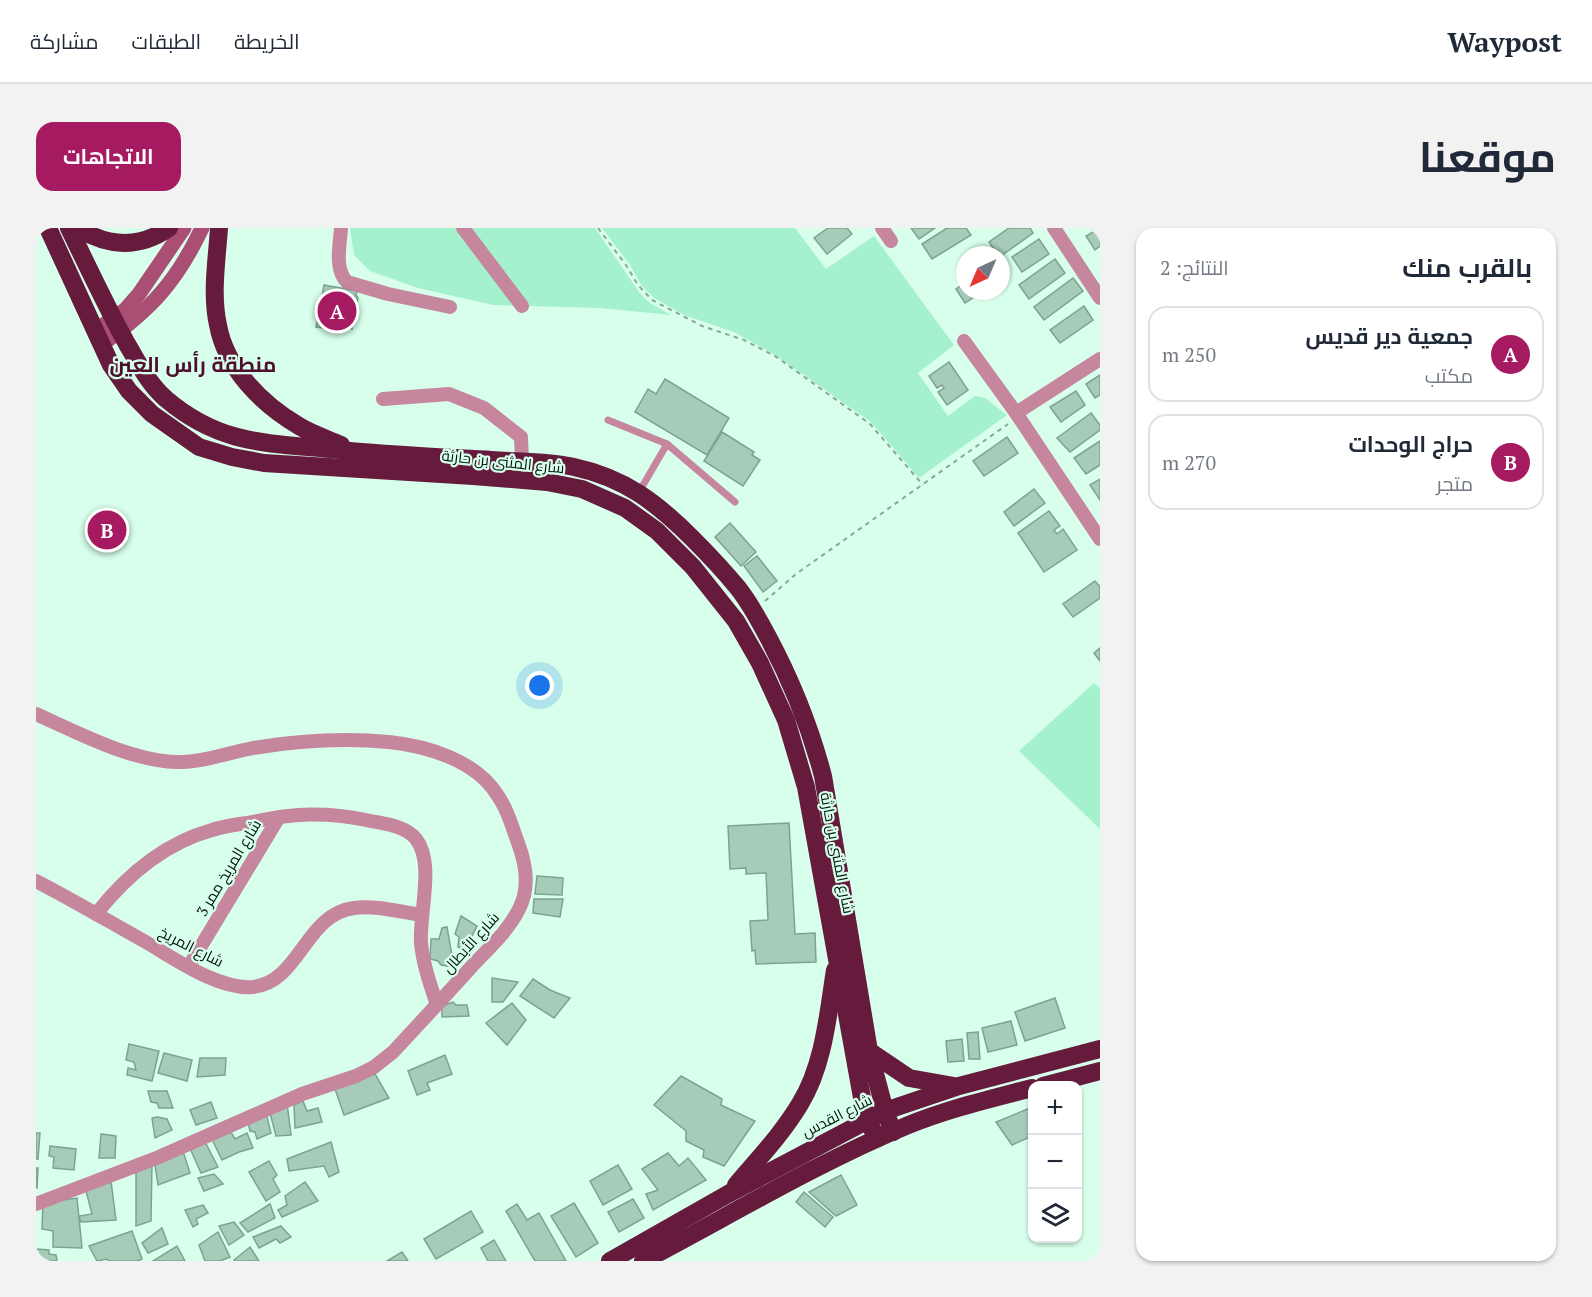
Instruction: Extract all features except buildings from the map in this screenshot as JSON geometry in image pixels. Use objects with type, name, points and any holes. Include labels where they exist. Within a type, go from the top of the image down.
[{"type":"highway","name":"شارع المثنى بن حارثة","points":[[48,228],[111,365],[129,391],[152,414],[199,447],[264,464],[547,482],[582,489],[625,508],[657,531],[693,567],[736,621],[760,663],[786,720],[806,787],[866,1120],[885,1135]]},
{"type":"highway","name":"شارع المثنى بن حارثة","points":[[69,228],[144,376],[165,398],[194,420],[226,435],[250,442],[357,452],[522,461],[574,467],[602,475],[639,492],[668,514],[705,551],[738,588],[754,611],[799,699],[818,758],[823,776],[869,1051],[885,1112],[885,1135]]},
{"type":"highway","points":[[78,228],[116,244],[129,244],[146,240],[169,228]]},
{"type":"highway","points":[[219,228],[215,303],[218,326],[227,353],[240,375],[264,400],[301,427],[357,452]]},
{"type":"highway","points":[[728,1194],[770,1145],[801,1102],[814,1070],[826,1028],[837,953]]},
{"type":"highway","name":"شارع القدس","points":[[610,1261],[866,1120],[959,1086],[1100,1049]]},
{"type":"highway","points":[[869,1051],[909,1078],[959,1086]]},
{"type":"highway","points":[[1062,1081],[1100,1071]]},
{"type":"highway","points":[[643,1261],[844,1154],[885,1135],[964,1106],[1028,1089]]},
{"type":"street","points":[[117,325],[184,228]]},
{"type":"street","points":[[98,338],[143,312],[172,280],[202,228]]},
{"type":"street","points":[[341,228],[339,269],[342,278],[347,282],[388,294],[450,307]]},
{"type":"street","points":[[463,228],[522,306]]},
{"type":"street","points":[[882,228],[891,241]]},
{"type":"street","points":[[1054,228],[1100,298]]},
{"type":"street","points":[[964,341],[1100,539]]},
{"type":"street","points":[[1017,415],[1100,359]]},
{"type":"street","points":[[383,399],[449,394],[484,408],[521,437],[522,461]]},
{"type":"street","name":"شارع الأبطال","points":[[36,714],[144,758],[170,761],[205,759],[253,748],[310,741],[388,742],[419,747],[466,765],[483,778],[496,793],[520,848],[526,874],[525,892],[520,907],[507,928],[393,1052],[374,1067],[356,1076],[302,1094],[159,1157],[36,1204]]},
{"type":"street","points":[[96,914],[115,890],[130,876],[162,853],[212,830],[279,817],[322,813],[397,827],[409,832],[417,839],[422,849],[424,862],[421,941],[425,966],[437,1005]]},
{"type":"street","name":"شارع المريخ ممر 3","points":[[189,966],[279,817]]},
{"type":"street","name":"شارع المريخ","points":[[36,881],[205,975],[231,984],[252,987],[275,979],[284,971],[318,926],[339,912],[364,907],[422,915]]},
{"type":"lane","points":[[608,420],[667,444],[735,502]]},
{"type":"lane","points":[[639,492],[667,444]]},
{"type":"path","points":[[598,228],[638,285],[652,300],[702,326],[744,340],[775,356],[870,424],[923,485]]},
{"type":"path","points":[[754,611],[796,574],[923,485],[1017,415]]},
{"type":"green space","points":[[350,228],[595,228],[639,292],[650,303],[671,315],[600,308],[493,305],[418,288],[370,271],[354,255]]},
{"type":"green space","points":[[602,228],[795,228],[826,269],[874,236],[954,345],[918,373],[948,416],[975,396],[985,398],[1007,415],[919,478],[871,422],[775,355],[734,332],[684,315],[654,298],[642,286],[630,265]]},
{"type":"green space","points":[[1094,683],[1100,688],[1100,829],[1019,751]]},
{"type":"place","name":"جمعية دير قديس","points":[[337,311]]},
{"type":"place","name":"حراج الوحدات","points":[[107,530]]},
{"type":"district","name":"منطقة رأس العين","points":[[193,365]]}]
